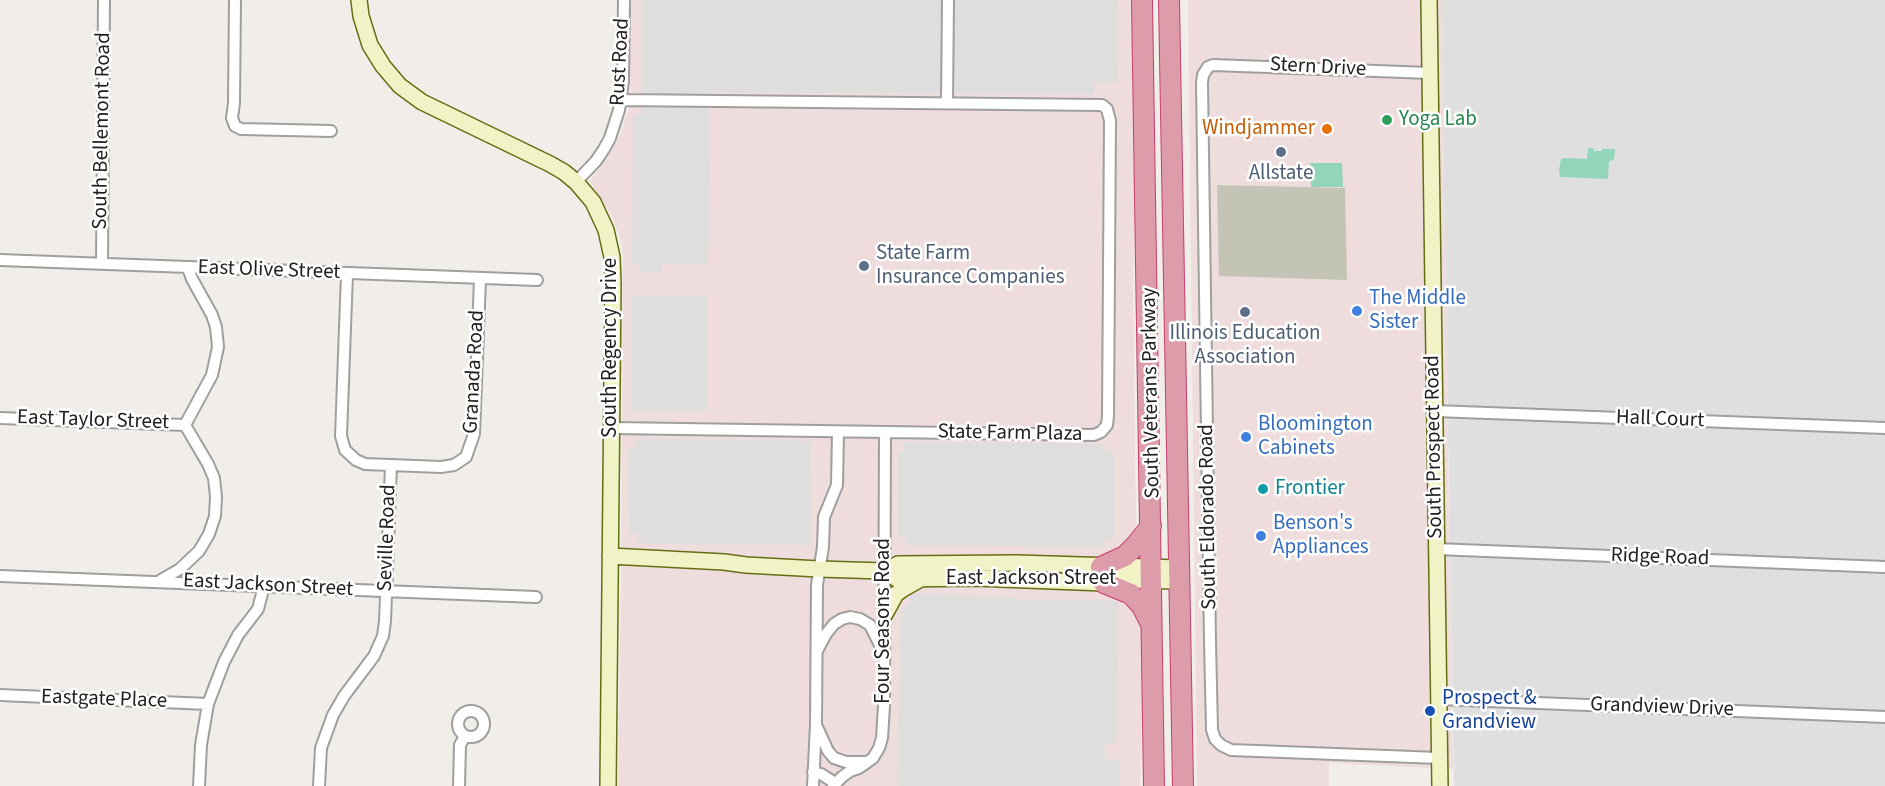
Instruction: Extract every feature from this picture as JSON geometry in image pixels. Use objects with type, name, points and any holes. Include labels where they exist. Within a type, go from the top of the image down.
[{"type":"highway","name":"South Veterans Parkway","points":[[1143,0],[1155,786]]},
{"type":"highway","name":"South Veterans Parkway","points":[[1169,0],[1183,786]]},
{"type":"highway","points":[[1151,526],[1136,545],[1102,575],[1131,594],[1142,606],[1152,627]]},
{"type":"street","name":"South Bellemont Road","points":[[102,263],[104,0]]},
{"type":"street","points":[[235,0],[232,118],[236,126],[241,129],[331,131]]},
{"type":"street","name":"South Regency Drive","points":[[359,0],[361,16],[370,45],[383,66],[400,86],[423,102],[550,164],[576,182],[594,202],[606,230],[612,257],[611,675],[608,786]]},
{"type":"street","name":"Rust Road","points":[[576,182],[596,161],[610,138],[621,100],[624,0]]},
{"type":"street","points":[[947,102],[948,0]]},
{"type":"street","name":"South Prospect Road","points":[[1429,0],[1440,786]]},
{"type":"street","name":"Stern Drive","points":[[1208,67],[1213,64],[1227,64],[1430,73]]},
{"type":"street","name":"South Eldorado Road","points":[[1208,67],[1203,75],[1202,83],[1210,642],[1212,730],[1215,740],[1231,750],[1439,758]]},
{"type":"street","name":"State Farm Plaza","points":[[612,428],[1094,435],[1107,426],[1110,121],[1107,109],[1102,105],[621,100]]},
{"type":"street","name":"East Olive Street","points":[[0,260],[537,280]]},
{"type":"street","points":[[156,581],[180,569],[194,558],[205,543],[215,516],[214,478],[185,425],[212,375],[218,347],[216,327],[188,267]]},
{"type":"street","name":"Seville Road","points":[[319,786],[321,748],[333,715],[344,696],[374,656],[380,643],[385,621],[391,465],[369,464],[356,460],[348,453],[342,441],[347,274]]},
{"type":"street","name":"Granada Road","points":[[391,465],[441,467],[454,465],[466,457],[474,434],[480,279]]},
{"type":"street","name":"Hall Court","points":[[1435,411],[1885,429]]},
{"type":"street","name":"East Taylor Street","points":[[0,418],[185,425]]},
{"type":"street","points":[[813,786],[817,585],[823,547],[824,517],[837,485],[838,432]]},
{"type":"street","name":"Four Seasons Road","points":[[834,785],[850,771],[867,762],[876,752],[882,738],[885,433]]},
{"type":"street","name":"Ridge Road","points":[[1436,549],[1885,567]]},
{"type":"street","name":"East Jackson Street","points":[[610,556],[884,571],[898,564],[1017,563],[1102,575]]},
{"type":"street","points":[[943,564],[975,578]]},
{"type":"street","name":"East Jackson Street","points":[[884,571],[897,579],[1179,574]]},
{"type":"street","name":"East Jackson Street","points":[[0,576],[536,597]]},
{"type":"street","points":[[885,614],[898,593],[921,578]]},
{"type":"street","points":[[199,786],[201,745],[208,704],[224,662],[238,635],[258,609],[264,586]]},
{"type":"street","points":[[816,654],[834,624],[850,617],[860,619],[870,625],[884,655]]},
{"type":"street","name":"Eastgate Place","points":[[0,695],[208,704]]},
{"type":"street","name":"Grandview Drive","points":[[1438,699],[1885,717]]},
{"type":"street","points":[[816,724],[828,751],[834,758],[846,762],[867,762]]},
{"type":"street","points":[[459,786],[460,745],[465,736]]},
{"type":"street","points":[[813,772],[821,774],[834,785]]},
{"type":"shaded area","points":[[630,0],[1133,0],[1136,186],[1133,278],[1136,526],[1143,661],[1140,786],[618,786],[623,261],[622,244],[612,217],[590,181],[608,157],[621,133],[629,108]]},
{"type":"shaded area","points":[[641,0],[1118,0],[1117,83],[1094,83],[1094,94],[710,92],[708,264],[662,264],[662,272],[640,272],[639,264],[632,264],[633,115],[641,115]]},
{"type":"shaded area","points":[[1188,0],[1441,0],[1453,769],[1329,763],[1329,786],[1197,786]]},
{"type":"shaded area","points":[[1441,0],[1885,0],[1885,786],[1454,786]]},
{"type":"shaded area","points":[[1217,185],[1345,188],[1347,280],[1219,276]]},
{"type":"shaded area","points":[[631,296],[708,296],[707,412],[631,412]]},
{"type":"shaded area","points":[[636,439],[811,441],[810,545],[637,543],[637,534],[629,534],[630,448],[636,447]]},
{"type":"shaded area","points":[[904,442],[1106,444],[1106,452],[1114,452],[1114,539],[1106,539],[1105,547],[906,545],[906,537],[898,536],[898,452],[904,452]]},
{"type":"shaded area","points":[[910,594],[1007,597],[1023,600],[1118,601],[1116,744],[1105,744],[1105,759],[1120,760],[1120,786],[897,786],[902,606],[910,606]]},
{"type":"green space","points":[[1588,148],[1593,148],[1594,151],[1615,149],[1614,160],[1609,161],[1608,179],[1560,177],[1561,159],[1587,159]]},
{"type":"green space","points":[[1310,163],[1342,163],[1343,187],[1311,187]]},
{"type":"place","name":"Yoga Lab","points":[[1387,120]]},
{"type":"place","name":"Windjammer","points":[[1327,129]]},
{"type":"place","name":"Allstate","points":[[1281,152]]},
{"type":"place","name":"State Farm Insurance Companies","points":[[864,266]]},
{"type":"place","name":"The Middle Sister","points":[[1357,311]]},
{"type":"place","name":"Illinois Education Association","points":[[1245,312]]},
{"type":"place","name":"Bloomington Cabinets","points":[[1246,437]]},
{"type":"place","name":"Frontier","points":[[1263,489]]},
{"type":"place","name":"Benson's Appliances","points":[[1261,536]]},
{"type":"place","name":"Prospect & Grandview","points":[[1430,711]]}]
